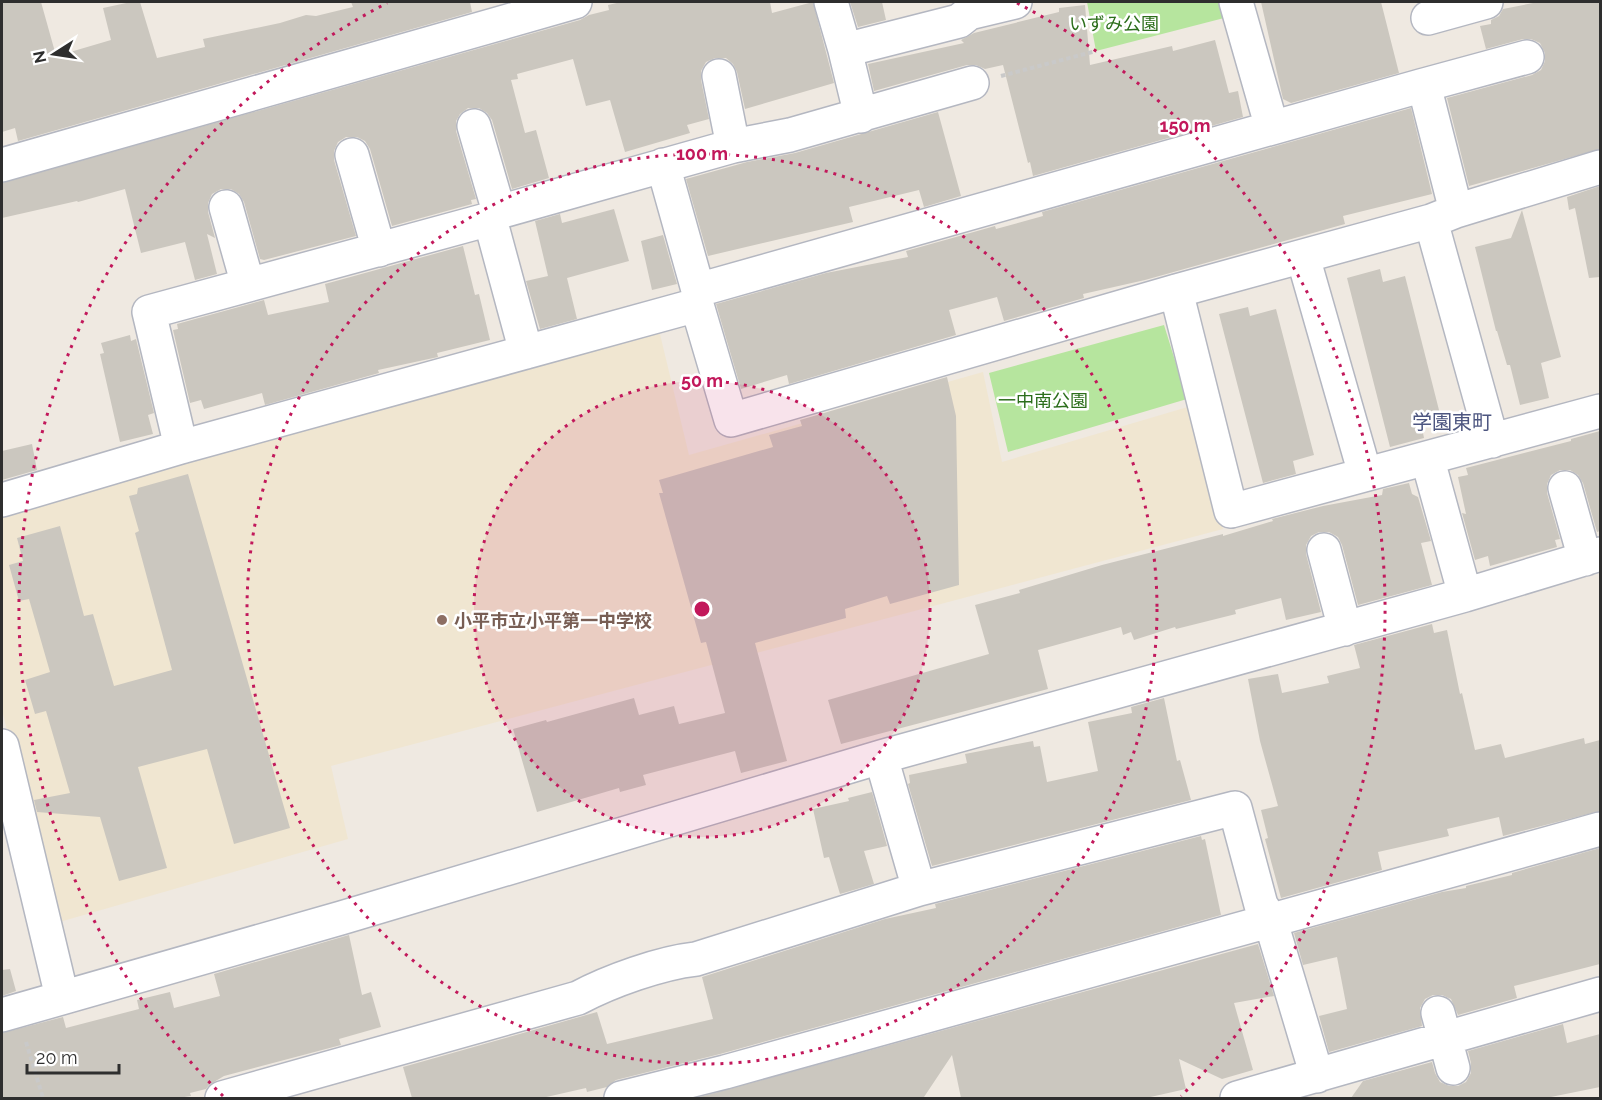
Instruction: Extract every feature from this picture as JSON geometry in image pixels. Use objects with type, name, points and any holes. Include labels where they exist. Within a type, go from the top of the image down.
[{"type":"street","points":[[2,165],[575,2]]},
{"type":"street","points":[[831,2],[861,116]]},
{"type":"street","points":[[845,50],[958,21],[969,13],[1015,2]]},
{"type":"street","points":[[1236,2],[1272,128]]},
{"type":"street","points":[[1428,18],[1486,2]]},
{"type":"street","points":[[2,500],[181,447],[526,352],[697,298],[1272,128],[1527,57]]},
{"type":"street","points":[[719,76],[734,146]]},
{"type":"street","points":[[181,447],[150,312],[379,249],[663,165],[734,146],[790,135],[972,83]]},
{"type":"street","points":[[1424,85],[1443,216],[1492,441]]},
{"type":"street","points":[[474,126],[526,352]]},
{"type":"street","points":[[352,155],[379,249]]},
{"type":"street","points":[[663,165],[731,420],[1176,291],[1303,257],[1600,167]]},
{"type":"street","points":[[226,207],[248,285]]},
{"type":"street","points":[[1303,257],[1365,474]]},
{"type":"street","points":[[1176,291],[1231,511],[1600,411]]},
{"type":"street","points":[[1432,475],[1465,596]]},
{"type":"street","points":[[9,1013],[341,918],[880,757],[1465,596],[1593,556],[1565,488]]},
{"type":"street","points":[[1324,550],[1345,629]]},
{"type":"street","points":[[2,751],[62,997]]},
{"type":"street","points":[[880,757],[919,889]]},
{"type":"street","points":[[222,1098],[578,998],[598,987],[680,961],[696,959],[919,889],[1235,808],[1261,905],[1270,919],[1317,1076]]},
{"type":"street","points":[[621,1098],[729,1085],[1270,919],[1600,829]]},
{"type":"street","points":[[1237,1098],[1600,994]]},
{"type":"path","points":[[972,83],[1096,51]]},
{"type":"path","points":[[9,1013],[43,1098]]},
{"type":"shaded area","name":"小平市立小平第一中学校","points":[[659,330],[689,455],[983,372],[1002,462],[1191,406],[1223,529],[331,766],[348,839],[56,923],[2,710],[2,516],[185,459]]},
{"type":"green space","name":"いずみ公園","points":[[1087,2],[1224,2],[1228,17],[1096,51]]},
{"type":"green space","name":"一中南公園","points":[[1164,325],[1187,399],[1008,452],[989,373]]},
{"type":"building","points":[[2,2],[41,2],[55,52],[59,51],[60,55],[111,40],[103,8],[140,2],[157,58],[205,47],[203,39],[280,23],[306,15],[316,16],[353,7],[351,2],[470,2],[472,12],[18,141],[15,128],[2,132]]},
{"type":"building","points":[[621,2],[770,2],[772,13],[813,2],[834,83],[745,109],[737,72],[733,64],[726,58],[715,58],[706,62],[701,71],[709,119],[687,125],[690,133],[625,152],[610,100],[586,106],[573,59],[517,74],[518,79],[511,80],[525,133],[536,130],[549,178],[512,189],[492,120],[479,108],[468,108],[460,114],[456,121],[456,131],[476,199],[471,200],[472,204],[392,226],[370,149],[365,141],[357,137],[346,137],[338,142],[334,151],[334,160],[356,236],[264,260],[260,259],[244,202],[239,194],[231,189],[221,189],[212,194],[208,203],[215,238],[207,234],[217,274],[195,280],[185,242],[141,253],[125,189],[78,202],[2,218],[2,183],[580,20],[609,10],[608,5]]},
{"type":"building","points":[[850,2],[882,2],[886,20],[858,27]]},
{"type":"building","points":[[1261,2],[1381,2],[1399,73],[1291,103],[1283,99]]},
{"type":"building","points":[[1538,2],[1600,2],[1600,149],[1469,186],[1447,98],[1532,75],[1541,70],[1545,61],[1545,53],[1540,43],[1531,39],[1523,39],[1486,49],[1480,26],[1491,24],[1491,20],[1499,16],[1503,9]]},
{"type":"building","points":[[1085,5],[1090,65],[1172,46],[1173,51],[1215,40],[1229,93],[1238,91],[1243,117],[1033,176],[1003,65],[985,69],[976,65],[967,65],[874,91],[868,64],[964,43],[961,40],[974,33],[1059,12],[1059,8]]},
{"type":"building","points":[[1411,108],[1432,194],[1343,216],[1345,224],[1145,280],[1083,294],[1084,298],[1004,321],[997,297],[949,310],[956,335],[789,384],[787,375],[741,389],[716,304],[826,273],[908,257],[906,251],[995,226],[996,229],[1043,216],[1042,212]]},
{"type":"building","points":[[938,112],[961,196],[924,207],[919,190],[849,207],[853,222],[708,256],[686,179],[747,162],[795,153]]},
{"type":"building","points":[[1600,186],[1600,277],[1589,278],[1575,208],[1569,210],[1567,197]]},
{"type":"building","points":[[614,209],[629,261],[567,278],[577,319],[540,329],[526,281],[548,276],[535,221],[560,214],[562,223]]},
{"type":"building","points":[[1522,210],[1561,357],[1541,363],[1549,398],[1520,405],[1510,365],[1507,365],[1496,331],[1475,247],[1511,238]]},
{"type":"building","points":[[663,235],[677,284],[652,290],[641,241]]},
{"type":"building","points":[[463,246],[475,295],[479,294],[490,340],[437,353],[438,357],[378,370],[379,373],[265,405],[262,393],[204,409],[201,400],[190,403],[173,330],[178,329],[177,324],[264,300],[268,315],[329,302],[325,284]]},
{"type":"building","points":[[1380,269],[1383,282],[1405,276],[1441,418],[1421,423],[1424,438],[1390,447],[1347,278]]},
{"type":"building","points":[[1248,307],[1250,316],[1276,309],[1314,455],[1293,461],[1296,474],[1263,483],[1219,314]]},
{"type":"building","points":[[130,335],[131,341],[136,339],[154,413],[148,415],[153,434],[120,442],[100,354],[104,353],[101,343]]},
{"type":"building","points":[[947,377],[956,416],[959,585],[890,604],[887,596],[845,609],[846,618],[755,643],[787,761],[741,773],[735,751],[643,775],[646,785],[620,792],[619,788],[537,812],[513,729],[634,698],[639,715],[674,706],[679,724],[725,713],[706,642],[701,643],[659,493],[663,493],[659,480],[773,447],[769,435],[802,426],[800,420]]},
{"type":"building","points":[[1600,431],[1600,531],[1597,532],[1583,483],[1578,475],[1570,470],[1560,470],[1551,475],[1547,484],[1547,493],[1560,539],[1555,540],[1557,547],[1490,566],[1488,556],[1475,560],[1462,513],[1466,514],[1458,477],[1468,475],[1466,468],[1571,441],[1571,439]]},
{"type":"building","points":[[32,444],[37,470],[2,480],[2,451]]},
{"type":"building","points":[[188,474],[290,828],[234,844],[207,749],[138,767],[167,868],[119,881],[100,817],[37,812],[34,800],[70,793],[46,711],[35,714],[25,680],[50,672],[29,599],[19,601],[9,565],[23,561],[17,538],[60,526],[84,616],[93,614],[114,686],[172,670],[135,533],[139,531],[129,496],[137,494],[138,488]]},
{"type":"building","points":[[1409,483],[1412,494],[1418,497],[1431,541],[1421,543],[1432,585],[1358,605],[1338,537],[1329,532],[1319,532],[1311,536],[1306,545],[1306,554],[1321,612],[1286,620],[1281,598],[1235,610],[1236,614],[1176,629],[1175,627],[1134,640],[1131,632],[1123,635],[1121,627],[1038,650],[1048,689],[841,744],[828,700],[989,654],[975,605],[1020,593],[1019,590],[1102,565],[1223,534],[1223,536],[1273,521],[1272,519],[1323,506],[1382,495],[1383,489]]},
{"type":"building","points":[[1432,624],[1434,633],[1447,630],[1460,694],[1462,693],[1475,750],[1501,744],[1505,758],[1584,738],[1585,744],[1600,740],[1600,811],[1503,836],[1499,817],[1447,829],[1449,836],[1378,852],[1382,870],[1281,898],[1265,839],[1268,838],[1261,810],[1278,806],[1260,741],[1248,679],[1278,674],[1282,693],[1329,683],[1327,676],[1360,668],[1354,645]]},
{"type":"building","points":[[1164,698],[1177,761],[1180,760],[1191,800],[932,866],[908,784],[910,783],[909,775],[967,763],[965,754],[1033,741],[1034,747],[1040,746],[1047,782],[1098,771],[1088,722],[1132,713],[1131,707]]},
{"type":"building","points":[[872,792],[887,846],[864,851],[874,884],[840,894],[829,857],[824,858],[813,809],[849,801],[848,798]]},
{"type":"building","points":[[1201,836],[1202,840],[1205,839],[1221,915],[720,1054],[616,1080],[607,1087],[587,1092],[586,1088],[542,1098],[412,1098],[403,1067],[597,1012],[607,1044],[713,1019],[702,977],[885,919],[936,908],[935,904]]},
{"type":"building","points":[[1600,848],[1600,964],[1514,986],[1517,998],[1458,1015],[1451,999],[1442,995],[1433,995],[1425,999],[1420,1008],[1422,1026],[1329,1052],[1319,1016],[1347,1009],[1337,957],[1303,965],[1294,933],[1442,892],[1466,888],[1466,886],[1512,875],[1512,873]]},
{"type":"building","points":[[349,935],[362,995],[371,992],[381,1027],[339,1039],[341,1045],[224,1076],[206,1089],[190,1093],[191,1096],[178,1098],[2,1098],[2,1033],[63,1017],[66,1028],[139,1009],[137,1000],[170,992],[174,1008],[220,996],[214,974]]},
{"type":"building","points":[[1258,944],[1274,996],[1234,1003],[1253,1070],[1222,1079],[1179,1059],[1186,1089],[1146,1098],[961,1098],[952,1055],[924,1097],[696,1098]]},
{"type":"building","points":[[10,969],[16,991],[2,996],[2,970]]},
{"type":"building","points":[[1563,1024],[1567,1043],[1600,1034],[1600,1087],[1546,1098],[1351,1098],[1363,1081],[1432,1062],[1440,1082],[1449,1086],[1458,1086],[1466,1082],[1471,1073],[1468,1051]]},
{"type":"place","name":"小平市立小平第一中学校","points":[[442,620]]},
{"type":"district","name":"学園東町","points":[[1452,422]]}]
